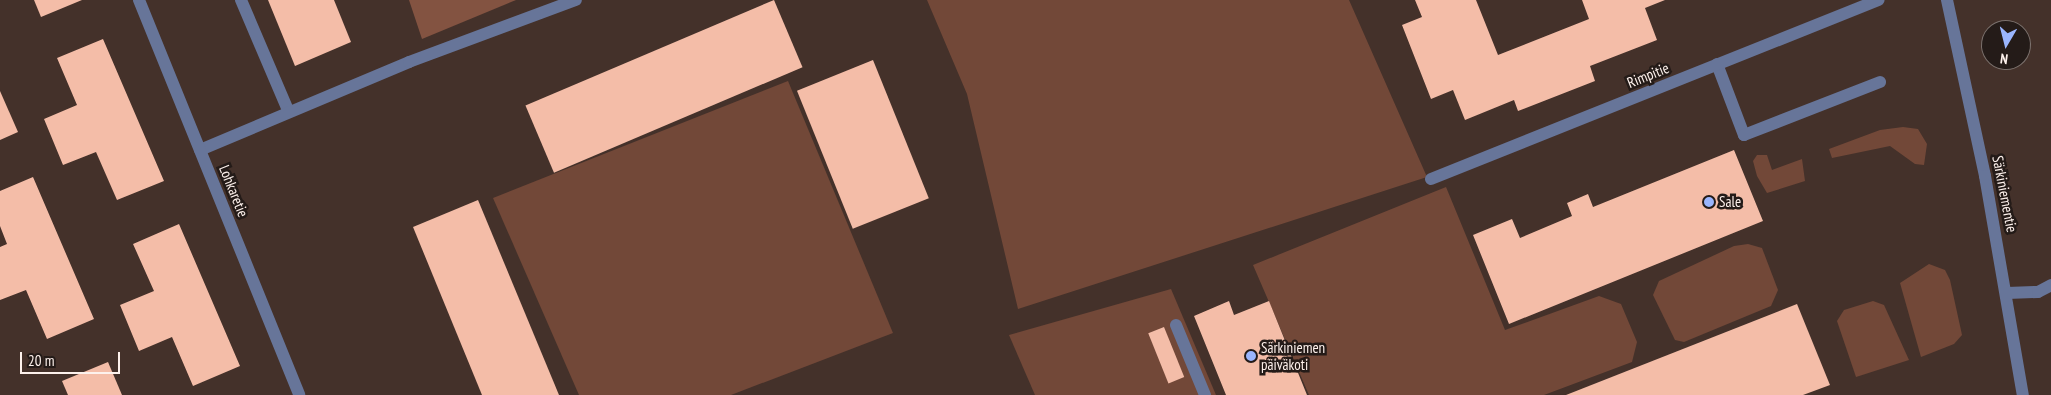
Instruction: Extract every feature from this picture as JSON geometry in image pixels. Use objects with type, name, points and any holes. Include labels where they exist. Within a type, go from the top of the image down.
[{"type":"street","name":"Lohkaretie","points":[[139,0],[299,395]]},
{"type":"street","points":[[241,0],[288,110]]},
{"type":"street","points":[[200,150],[288,110],[576,0]]},
{"type":"street","name":"Rimpitie","points":[[1431,180],[1878,0]]},
{"type":"street","name":"Särkiniementie","points":[[1946,0],[2007,292],[2023,395]]},
{"type":"street","points":[[1717,64],[1744,135],[1880,82]]},
{"type":"street","points":[[2007,292],[2038,292],[2051,284]]},
{"type":"street","points":[[1176,325],[1205,395]]},
{"type":"shaded area","points":[[409,0],[516,0],[422,39]]},
{"type":"shaded area","points":[[927,0],[1349,0],[1427,177],[1018,309],[967,94]]},
{"type":"shaded area","points":[[788,81],[893,333],[731,395],[579,395],[493,198]]},
{"type":"shaded area","points":[[1903,127],[1918,129],[1927,144],[1924,165],[1915,164],[1890,146],[1832,158],[1829,149],[1880,130]]},
{"type":"shaded area","points":[[1757,155],[1767,155],[1772,170],[1802,159],[1805,181],[1767,193],[1757,176],[1753,161]]},
{"type":"shaded area","points":[[1446,187],[1505,330],[1599,296],[1621,304],[1637,342],[1632,362],[1544,395],[1309,395],[1253,265]]},
{"type":"shaded area","points":[[1748,244],[1762,248],[1778,290],[1771,306],[1684,342],[1675,340],[1653,295],[1659,281],[1734,246]]},
{"type":"shaded area","points":[[1929,264],[1945,270],[1950,280],[1962,335],[1954,344],[1921,357],[1900,283]]},
{"type":"shaded area","points":[[1171,289],[1216,395],[1035,395],[1009,335]]},
{"type":"shaded area","points":[[1873,301],[1884,305],[1909,360],[1856,377],[1837,321],[1844,310]]},
{"type":"building","points":[[34,0],[82,0],[41,17]]},
{"type":"building","points":[[268,0],[334,0],[351,42],[295,66]]},
{"type":"building","points":[[774,0],[803,67],[554,173],[525,105]]},
{"type":"building","points":[[1415,0],[1476,0],[1498,55],[1589,19],[1582,0],[1665,0],[1645,8],[1657,40],[1590,66],[1595,81],[1518,111],[1514,100],[1465,120],[1453,90],[1431,99],[1402,25],[1422,17]]},
{"type":"building","points":[[103,39],[164,181],[117,200],[96,152],[63,165],[44,119],[77,105],[57,58]]},
{"type":"building","points":[[873,60],[929,198],[853,229],[797,91]]},
{"type":"building","points":[[0,91],[18,132],[0,140]]},
{"type":"building","points":[[1734,150],[1763,221],[1509,324],[1473,235],[1512,219],[1520,238],[1572,216],[1567,203],[1588,194],[1593,207]]},
{"type":"building","points":[[33,177],[94,319],[47,339],[26,290],[0,300],[0,247],[7,244],[0,226],[0,191]]},
{"type":"building","points":[[478,200],[559,395],[482,395],[413,227]]},
{"type":"building","points":[[179,224],[240,366],[193,386],[172,337],[139,351],[120,305],[154,291],[133,244]]},
{"type":"building","name":"Särkiniemen päiväkoti","points":[[1229,301],[1234,315],[1269,301],[1307,395],[1226,395],[1194,316]]},
{"type":"building","points":[[1797,304],[1830,385],[1803,395],[1566,395]]},
{"type":"building","points":[[1164,327],[1184,377],[1168,383],[1148,333]]},
{"type":"building","points":[[108,362],[122,395],[68,395],[62,381]]},
{"type":"place","name":"Sale","points":[[1709,202]]},
{"type":"place","name":"Särkiniemen päiväkoti","points":[[1251,356]]}]
